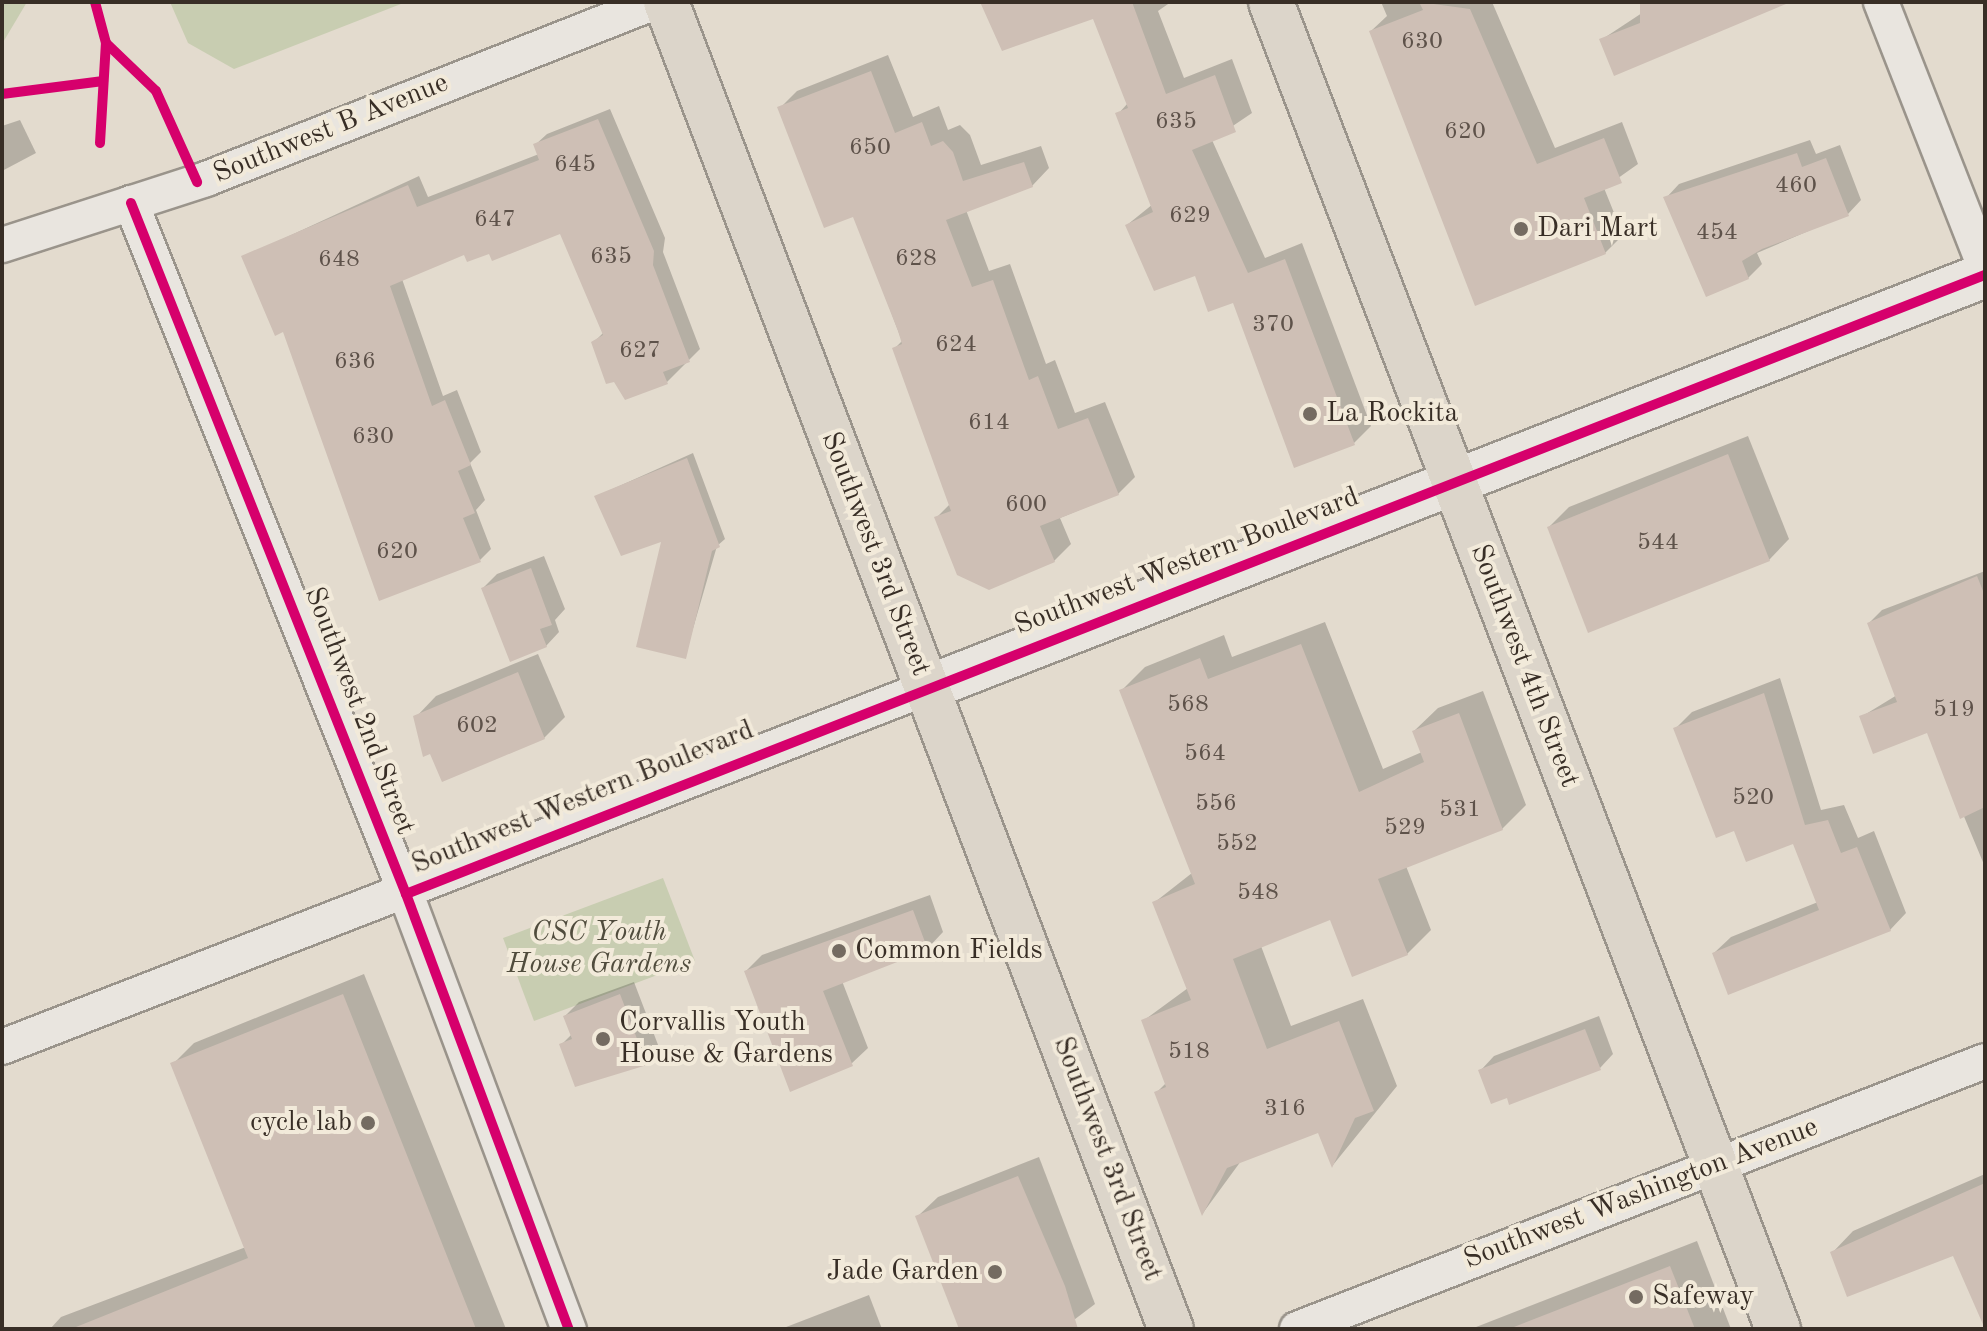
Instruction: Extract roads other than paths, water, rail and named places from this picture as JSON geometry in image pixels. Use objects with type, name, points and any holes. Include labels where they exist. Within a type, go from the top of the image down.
[{"type":"highway","name":"Southwest 3rd Street","points":[[666,2],[1171,1329]]},
{"type":"highway","name":"Southwest 4th Street","points":[[1271,2],[1778,1329]]},
{"type":"main road","name":"Southwest Western Boulevard","points":[[927,688],[1985,275]]},
{"type":"street","name":"Southwest B Avenue","points":[[2,245],[131,203],[656,2]]},
{"type":"street","points":[[1881,2],[1985,268]]},
{"type":"street","name":"Southwest 2nd Street","points":[[131,203],[406,894],[569,1329]]},
{"type":"street","name":"Southwest Western Boulevard","points":[[2,1047],[406,894],[927,688]]},
{"type":"street","name":"Southwest Washington Avenue","points":[[1297,1329],[1985,1061]]},
{"type":"place","name":"Dari Mart","points":[[1521,229]]},
{"type":"place","name":"La Rockita","points":[[1310,414]]},
{"type":"place","name":"Common Fields","points":[[839,951]]},
{"type":"place","name":"Corvallis Youth House & Gardens","points":[[603,1039]]},
{"type":"place","name":"cycle lab","points":[[368,1123]]},
{"type":"place","name":"Jade Garden","points":[[995,1272]]},
{"type":"place","name":"Safeway","points":[[1636,1297]]},
{"type":"park label","name":"CSC Youth House Gardens","points":[[599,949]]}]
